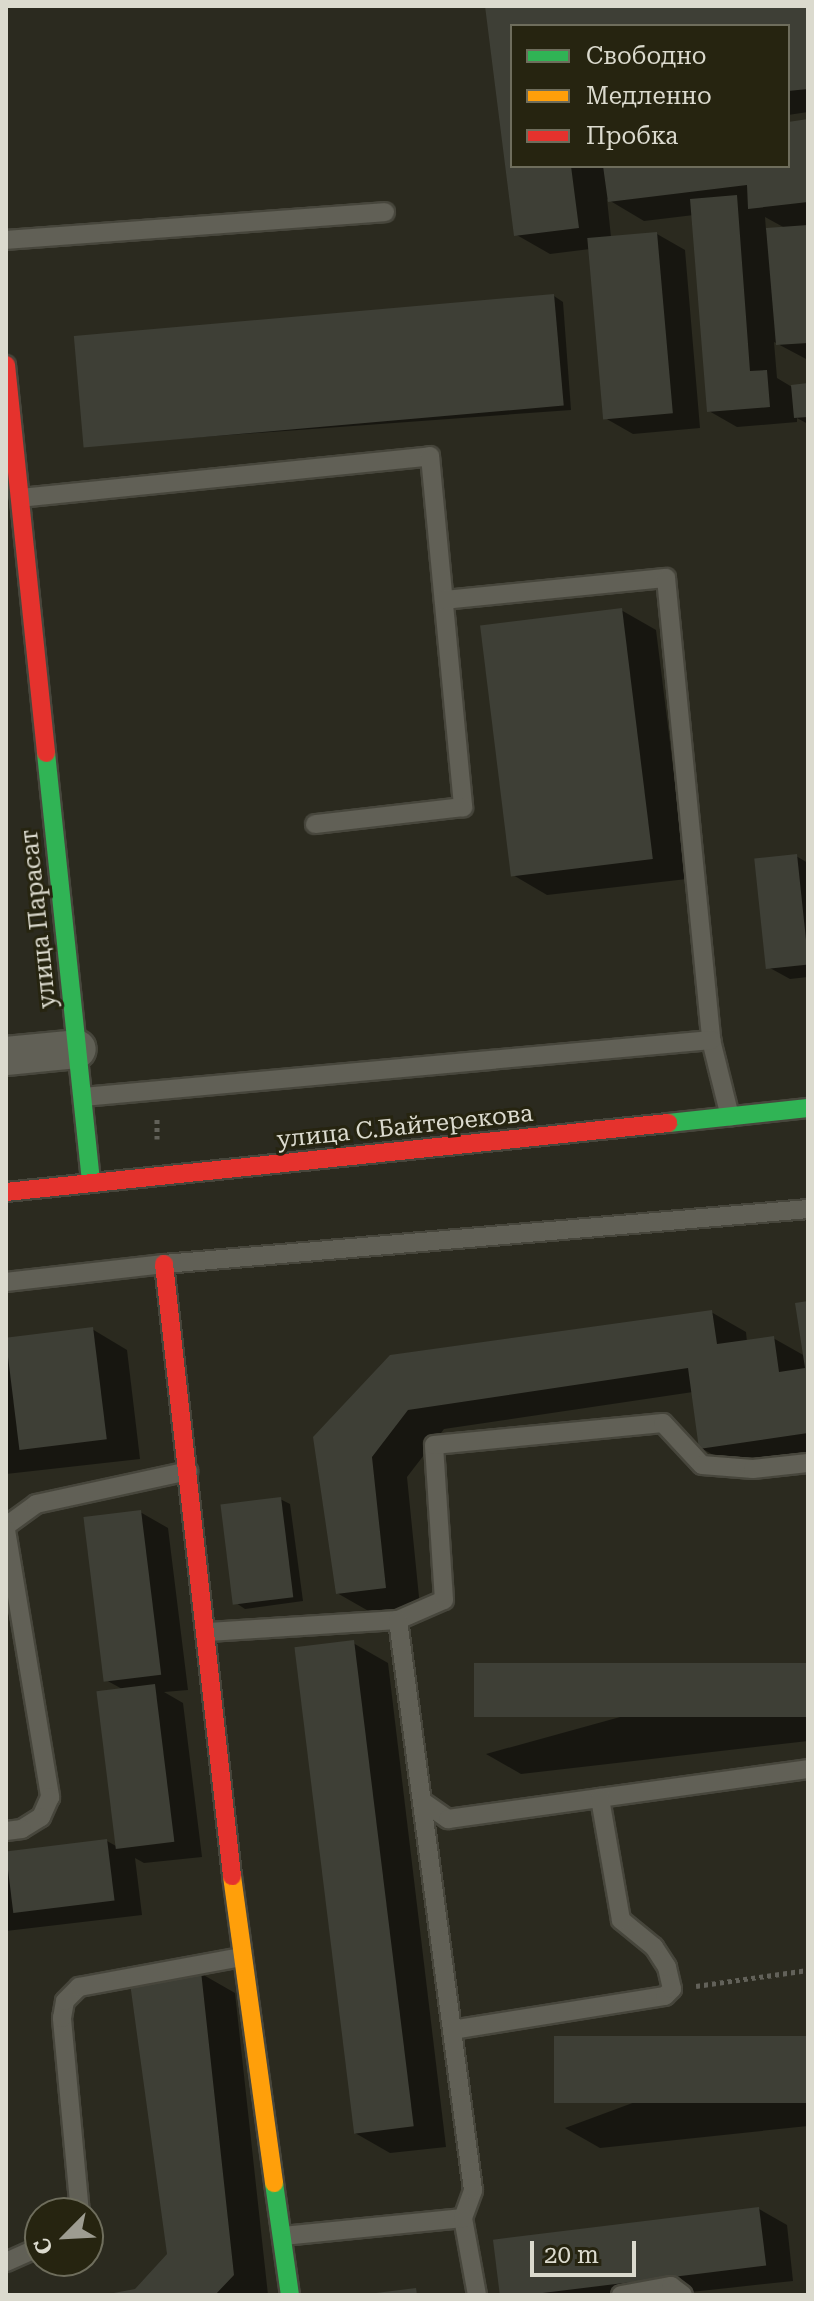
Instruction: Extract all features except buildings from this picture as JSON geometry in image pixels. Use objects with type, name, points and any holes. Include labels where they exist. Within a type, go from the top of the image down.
[{"type":"street","name":"улица Парасат","points":[[6,365],[20,498],[19,623],[77,1049],[91,1182]]},
{"type":"street","points":[[6,1056],[77,1049]]},
{"type":"street","name":"улица С.Байтерекова","points":[[6,1192],[808,1108]]},
{"type":"street","points":[[164,1264],[208,1632],[241,1957],[290,2295]]},
{"type":"lane","points":[[6,240],[385,212]]},
{"type":"lane","points":[[20,498],[430,456],[463,807],[315,824]]},
{"type":"lane","points":[[444,600],[666,578],[711,1040],[730,1117]]},
{"type":"lane","points":[[83,1097],[711,1040]]},
{"type":"lane","points":[[6,1282],[164,1264],[808,1209]]},
{"type":"lane","points":[[208,1632],[398,1620],[444,1600],[434,1445],[663,1423],[702,1465],[753,1469],[808,1463]]},
{"type":"lane","points":[[6,1831],[22,1829],[41,1817],[50,1797],[6,1528],[36,1504],[188,1471]]},
{"type":"lane","points":[[398,1620],[473,2190],[463,2218],[477,2295]]},
{"type":"lane","points":[[422,1801],[448,1819],[808,1769]]},
{"type":"lane","points":[[452,2030],[665,1996],[672,1989],[667,1967],[654,1947],[621,1920],[600,1798]]},
{"type":"lane","points":[[79,2197],[62,2018],[65,2001],[79,1987],[241,1957]]},
{"type":"lane","points":[[283,2236],[463,2218]]},
{"type":"lane","points":[[621,2295],[671,2286],[683,2295]]},
{"type":"path","points":[[672,1989],[808,1970]]},
{"type":"traffic: fast","points":[[46,753],[91,1182]]},
{"type":"traffic: fast","points":[[668,1123],[808,1108]]},
{"type":"traffic: fast","points":[[274,2183],[290,2295]]},
{"type":"traffic: slow","points":[[232,1876],[274,2183]]},
{"type":"traffic: jam","points":[[6,365],[46,753]]},
{"type":"traffic: jam","points":[[6,1192],[668,1123]]},
{"type":"traffic: jam","points":[[164,1264],[232,1876]]}]
